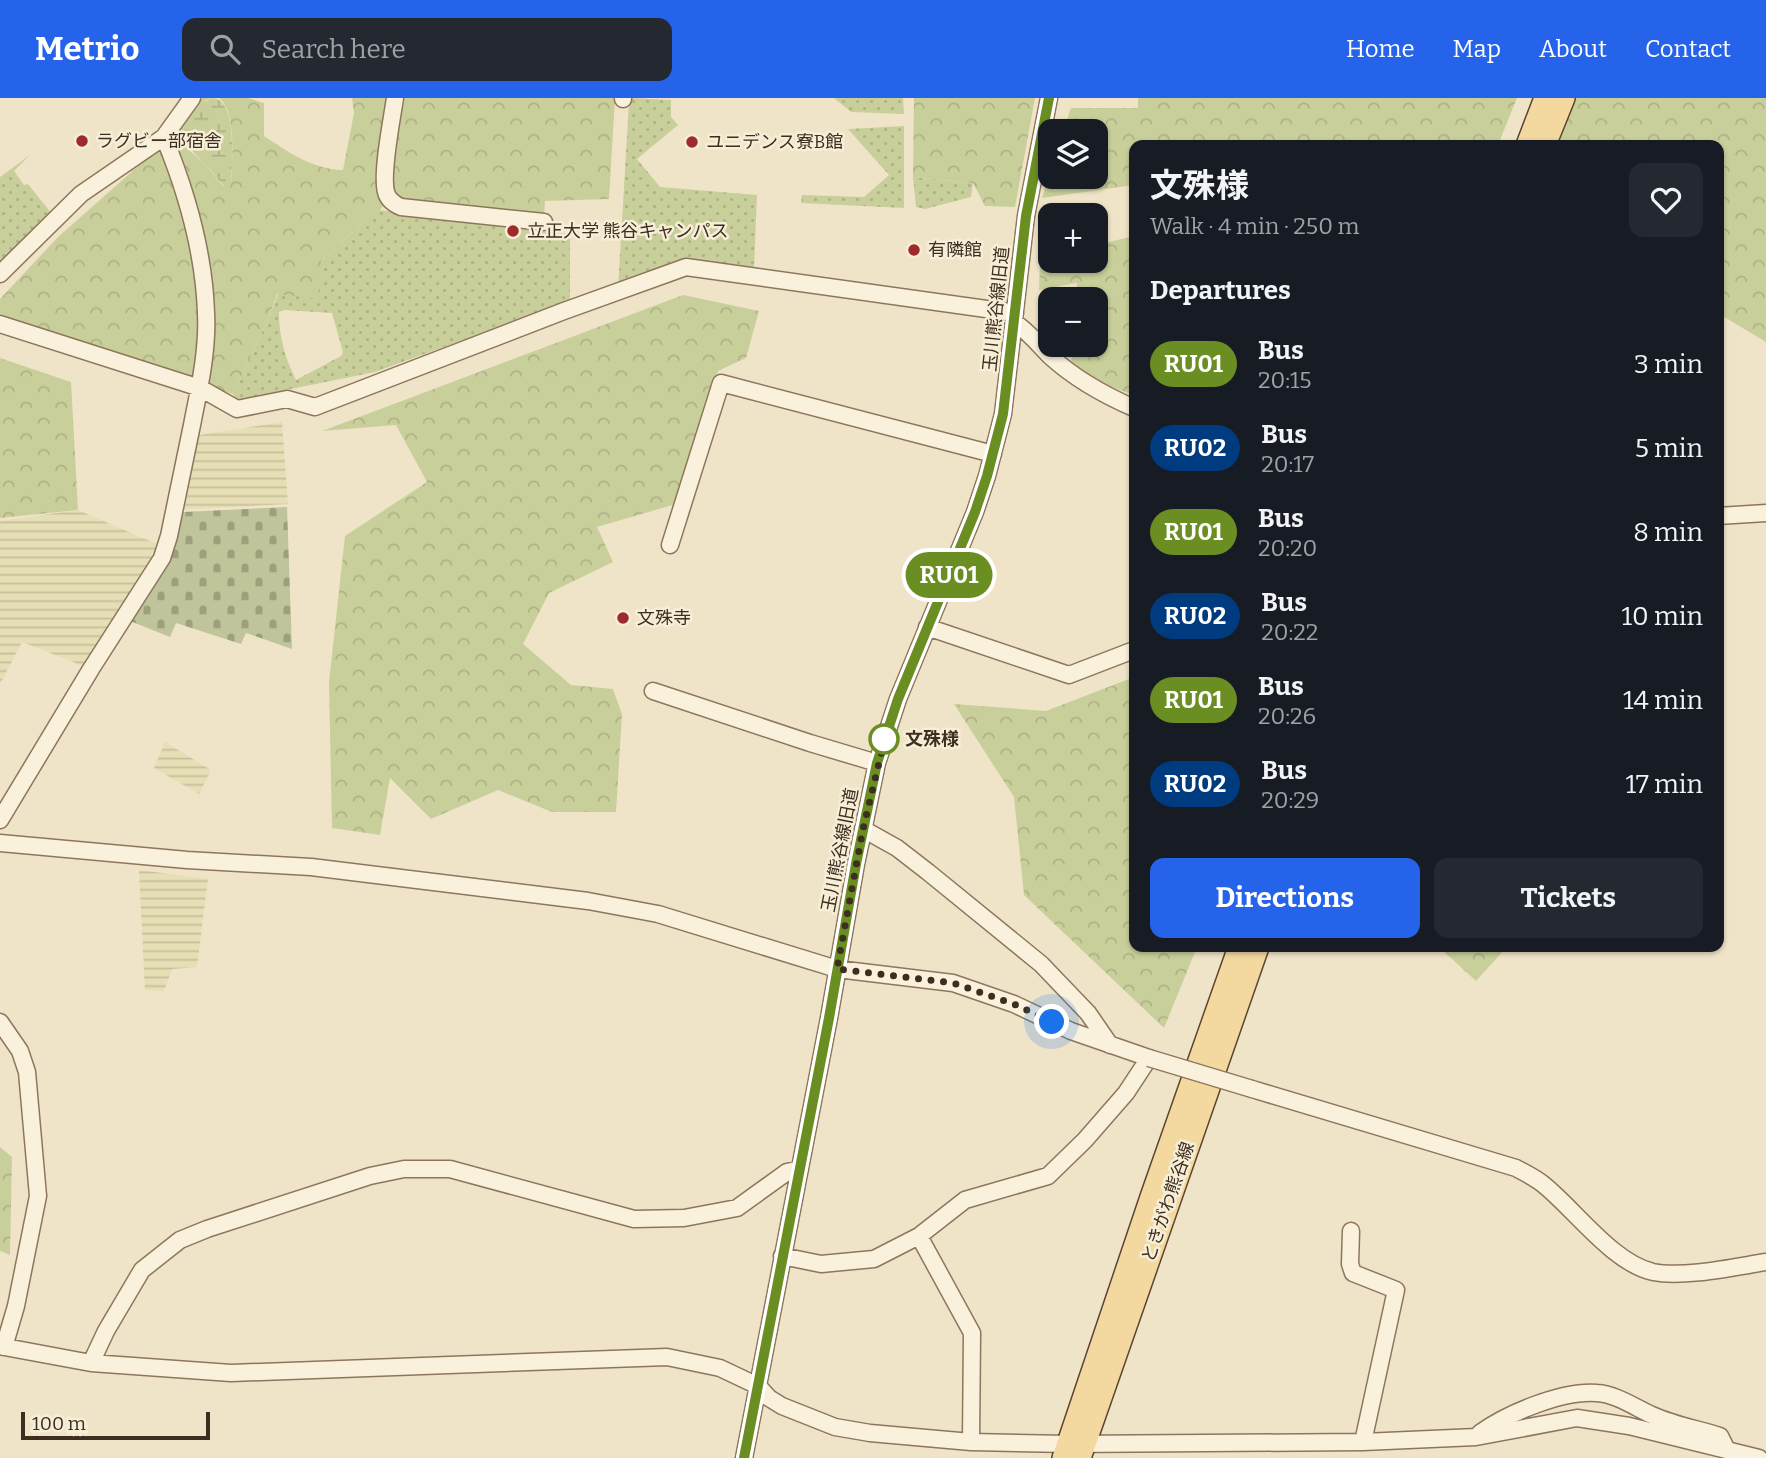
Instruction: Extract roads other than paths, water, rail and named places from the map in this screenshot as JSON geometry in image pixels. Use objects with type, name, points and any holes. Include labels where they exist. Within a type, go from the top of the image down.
[{"type":"main road","points":[[1529,140],[1545,98]]},
{"type":"main road","points":[[1547,140],[1564,98]]},
{"type":"main road","name":"ときがわ熊谷線","points":[[1074,1451],[1152,1195],[1237,952]]},
{"type":"main road","name":"ときがわ熊谷線","points":[[1074,1451],[1256,952]]},
{"type":"street","points":[[0,274],[80,194],[164,137],[192,98]]},
{"type":"street","points":[[395,98],[386,173],[386,192],[393,203],[401,207],[544,222]]},
{"type":"street","name":"玉川熊谷線旧道","points":[[744,1458],[877,763],[898,699],[975,512],[1003,414],[1026,216],[1049,98]]},
{"type":"street","points":[[0,820],[162,558],[169,536],[200,388],[206,315],[202,270],[182,180],[164,137]]},
{"type":"street","points":[[0,324],[200,388],[237,409],[287,399],[315,408],[564,311],[686,267],[1014,318],[1070,372],[1114,400],[1129,406]]},
{"type":"street","points":[[670,545],[721,383],[993,454]]},
{"type":"street","points":[[1724,516],[1766,513]]},
{"type":"street","points":[[927,628],[1069,675],[1129,652]]},
{"type":"street","points":[[653,691],[877,763]]},
{"type":"street","points":[[863,829],[897,848],[1041,964],[1088,1013],[1110,1045]]},
{"type":"street","points":[[0,843],[187,860],[312,867],[588,901],[658,914],[837,969],[953,983],[1014,1004],[1071,1031],[1149,1058],[1516,1168],[1542,1183],[1613,1251],[1644,1269],[1655,1272],[1695,1272],[1766,1262]]},
{"type":"street","points":[[0,1022],[20,1051],[27,1072],[38,1196],[16,1306],[2,1347],[91,1363],[231,1373],[667,1357],[720,1368],[758,1386],[769,1398],[782,1406],[835,1427],[870,1433],[1074,1451],[1476,1437],[1577,1419],[1629,1426],[1759,1458]]},
{"type":"street","points":[[782,1256],[821,1264],[874,1259],[919,1236],[965,1200],[1048,1176],[1085,1140],[1126,1093],[1149,1058]]},
{"type":"street","points":[[91,1363],[142,1270],[180,1240],[207,1228],[370,1176],[404,1170],[450,1169],[634,1219],[684,1218],[737,1208],[787,1172],[800,1169]]},
{"type":"street","points":[[1351,1231],[1350,1264],[1353,1273],[1396,1290],[1363,1442]]},
{"type":"street","points":[[919,1236],[972,1333],[971,1442]]},
{"type":"street","points":[[1476,1437],[1498,1420],[1550,1401],[1577,1393],[1599,1393],[1655,1417],[1720,1436],[1728,1452]]},
{"type":"place","name":"ラグビー部宿舎","points":[[82,141]]},
{"type":"place","name":"ユニデンス寮B館","points":[[692,142]]},
{"type":"place","name":"立正大学 熊谷キャンパス","points":[[513,231]]},
{"type":"place","name":"有隣館","points":[[914,250]]},
{"type":"place","name":"文殊寺","points":[[623,618]]},
{"type":"place","name":"文殊様","points":[[884,739]]}]
